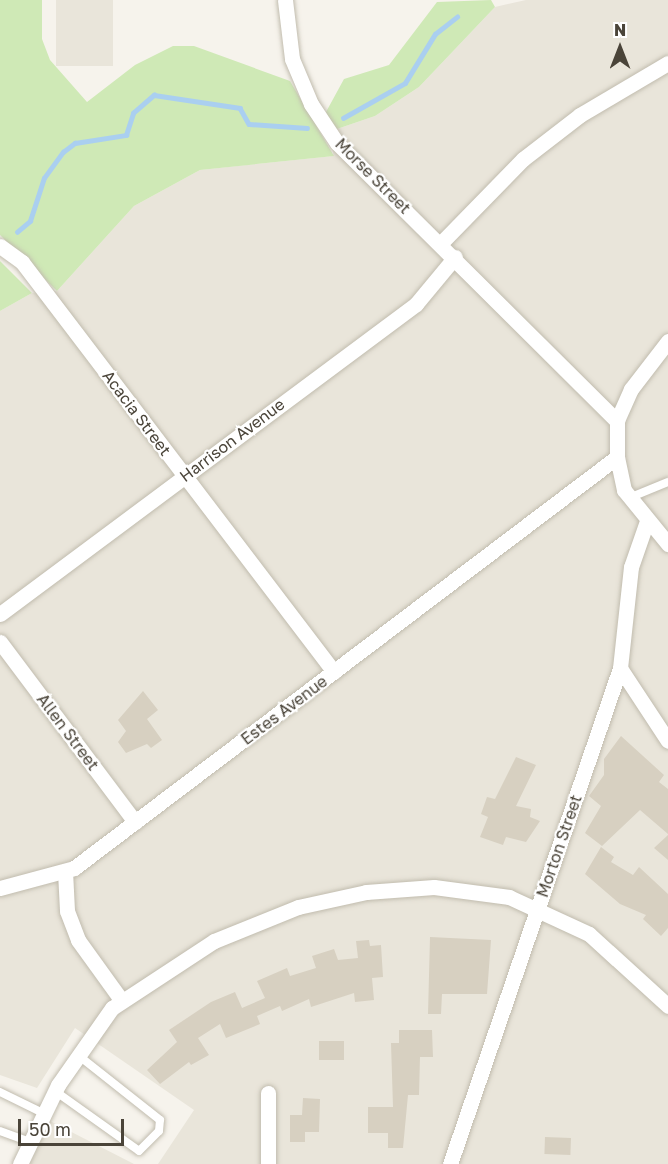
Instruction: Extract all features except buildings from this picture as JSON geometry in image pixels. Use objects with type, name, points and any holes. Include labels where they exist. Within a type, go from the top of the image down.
[{"type":"street","name":"Morse Street","points":[[285,0],[292,59],[311,104],[337,143],[455,257]]},
{"type":"street","points":[[441,243],[531,153],[580,115],[668,63]]},
{"type":"street","name":"Acacia Street","points":[[0,246],[22,262],[334,672]]},
{"type":"street","points":[[455,257],[617,421]]},
{"type":"street","name":"Harrison Avenue","points":[[0,614],[416,304],[455,257]]},
{"type":"street","points":[[668,341],[631,389],[617,421],[617,457],[629,498],[646,524],[668,544]]},
{"type":"street","name":"Estes Avenue","points":[[65,871],[135,822],[617,457]]},
{"type":"street","name":"Morton Street","points":[[450,1164],[620,668],[631,567],[646,524]]},
{"type":"street","name":"Allen Street","points":[[0,642],[135,822]]},
{"type":"street","points":[[620,668],[668,741]]},
{"type":"street","points":[[0,888],[65,871],[67,912],[78,940],[122,1001]]},
{"type":"street","points":[[20,1164],[55,1091],[78,1055],[122,1001],[214,941],[298,907],[366,892],[434,887],[489,893],[539,907],[608,949],[668,1006]]},
{"type":"street","points":[[268,1093],[268,1164]]},
{"type":"lane","points":[[629,498],[668,482]]},
{"type":"lane","points":[[55,1091],[139,1151],[159,1131],[159,1120],[78,1055]]},
{"type":"lane","points":[[0,1092],[43,1113]]},
{"type":"lane","points":[[0,1131],[30,1142]]},
{"type":"shaded area","points":[[56,0],[113,0],[113,66],[56,66]]},
{"type":"shaded area","points":[[526,0],[668,0],[668,1164],[158,1164],[194,1110],[75,1028],[37,1088],[0,1075],[0,311],[32,293],[57,291],[134,206],[200,170],[333,156],[334,130],[375,116],[419,87],[495,7]]},
{"type":"shaded area","points":[[46,1119],[134,1164],[27,1164]]},
{"type":"green space","points":[[0,0],[42,0],[42,39],[50,60],[87,102],[135,65],[173,46],[194,46],[290,81],[334,156],[200,170],[134,206],[57,291],[0,235]]},
{"type":"green space","points":[[491,0],[495,7],[419,87],[375,116],[334,130],[326,112],[344,79],[389,65],[437,2]]},
{"type":"green space","points":[[0,261],[32,293],[0,311]]},
{"type":"waterway","points":[[343,118],[405,83],[435,34],[457,17]]},
{"type":"waterway","points":[[17,232],[30,221],[44,178],[63,152],[75,143],[126,135],[133,113],[154,95],[240,108],[249,124],[307,128]]}]
